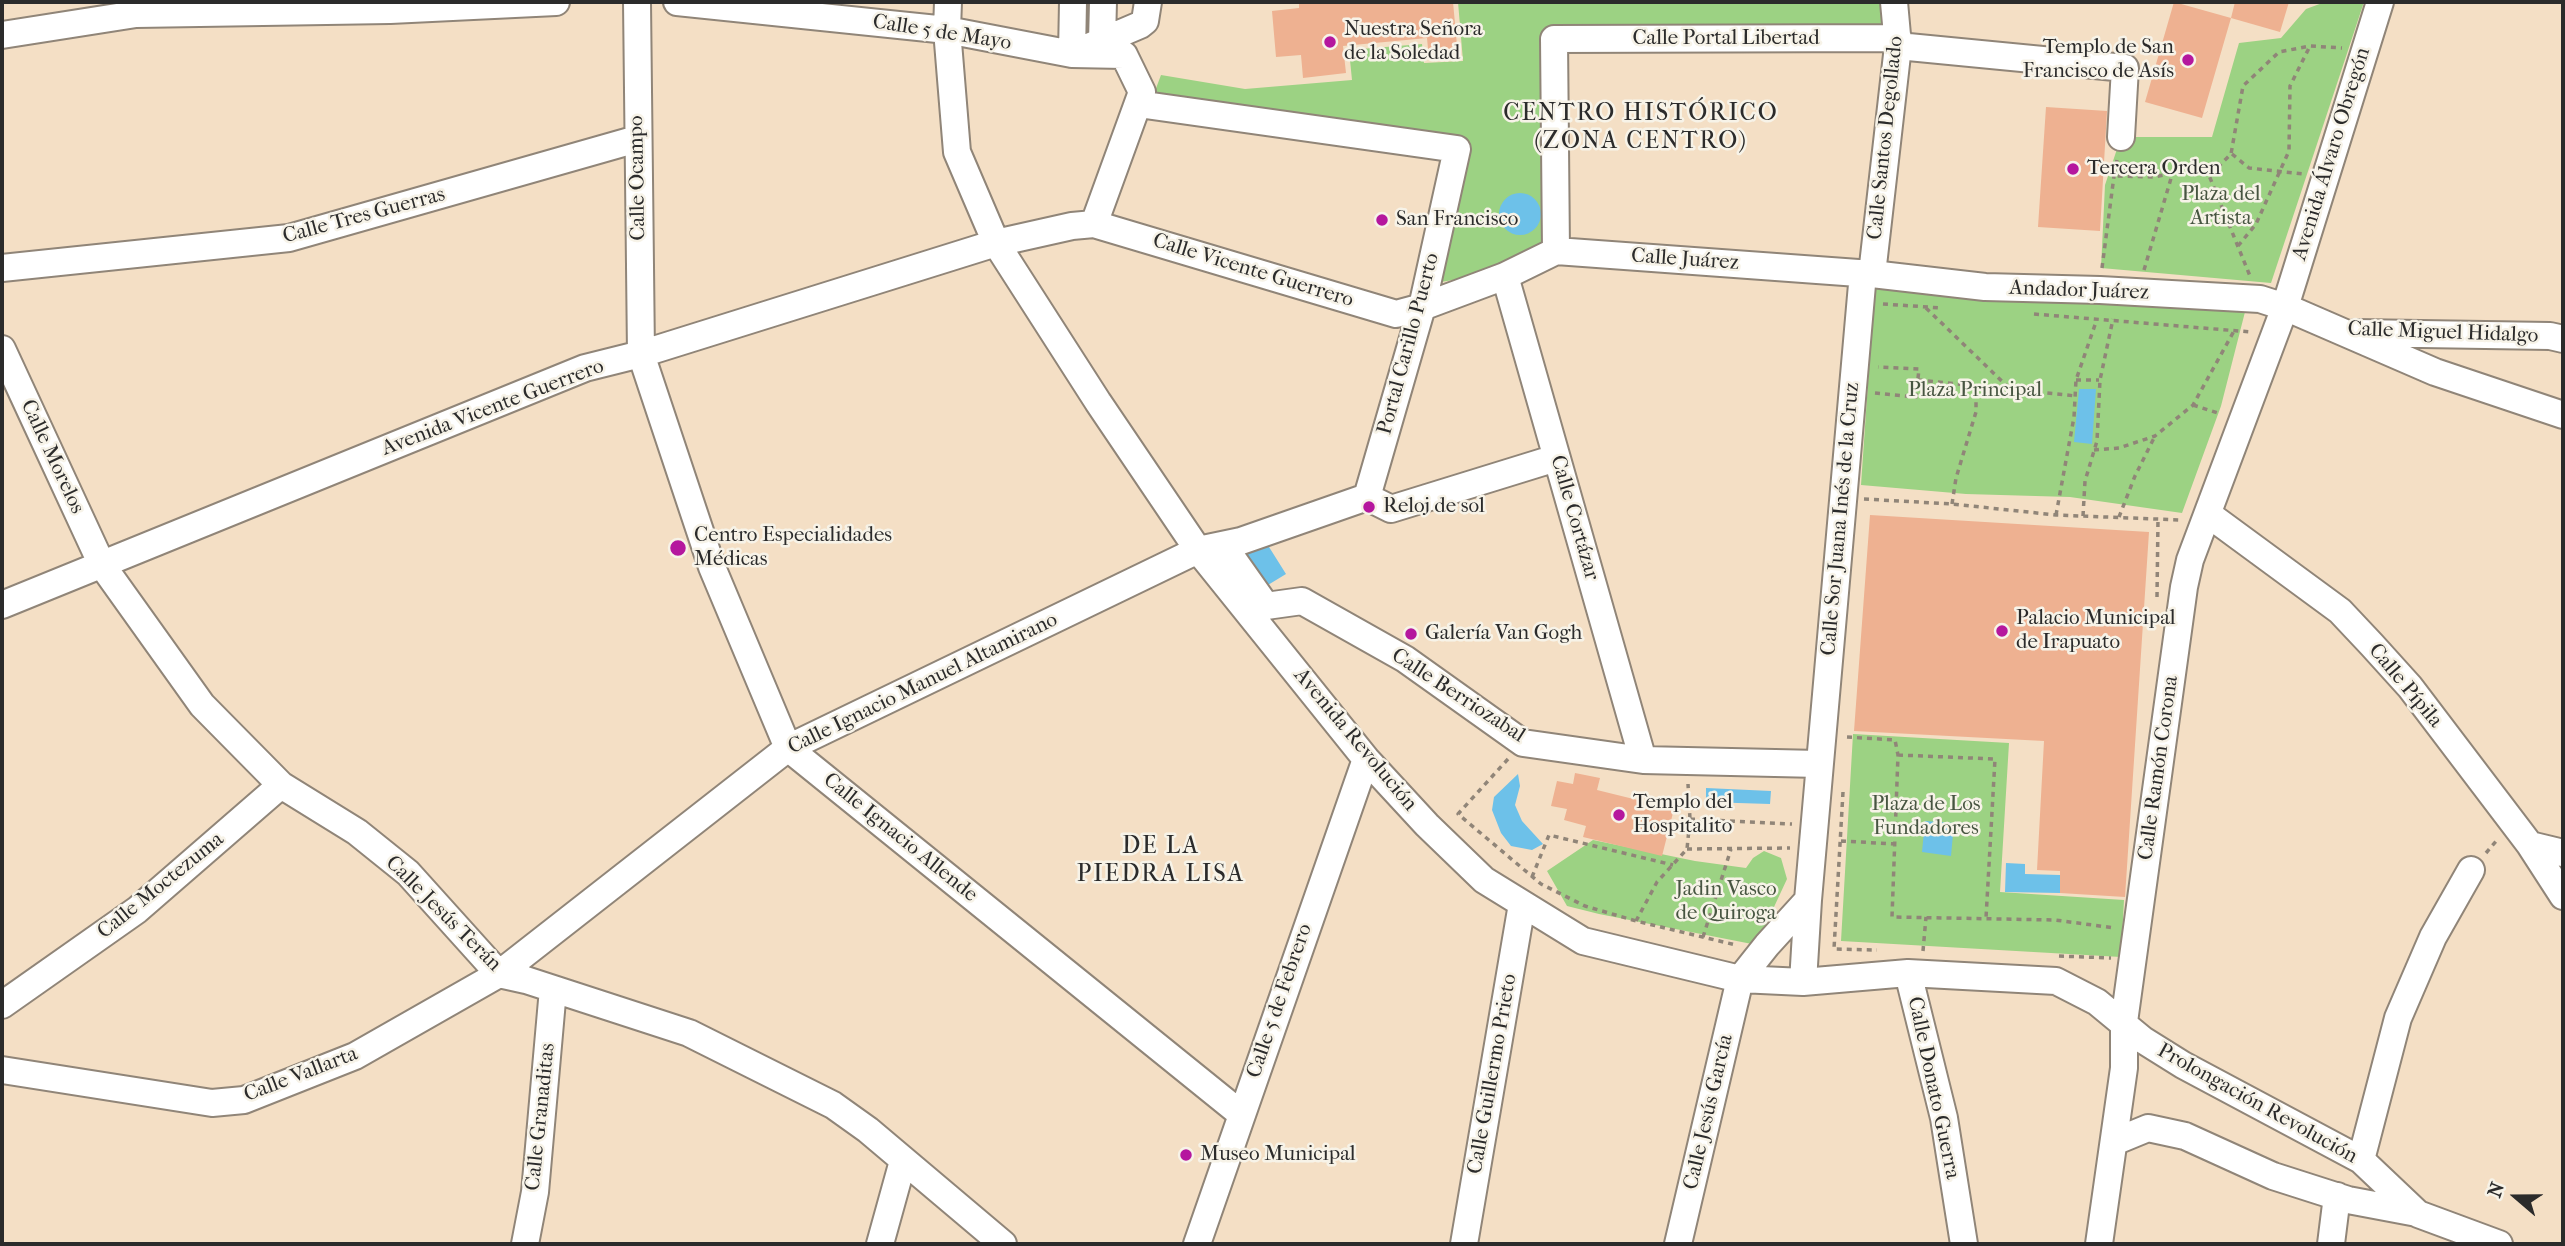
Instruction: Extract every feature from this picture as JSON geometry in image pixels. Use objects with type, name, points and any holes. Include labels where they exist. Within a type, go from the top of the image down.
[{"type":"street","points":[[2,35],[136,8],[555,2]]},
{"type":"street","name":"Calle Ocampo","points":[[637,2],[641,354]]},
{"type":"street","name":"Calle 5 de Mayo","points":[[677,2],[947,30],[1072,54],[1124,55]]},
{"type":"street","name":"Avenida Revolución","points":[[948,2],[947,30],[957,152],[996,243],[1098,402],[1210,547],[1366,759],[1427,825],[1484,880],[1583,940],[1740,979],[1803,982],[1908,972],[2056,981],[2097,1002],[2124,1022]]},
{"type":"street","points":[[1073,2],[1072,54],[1145,21],[1148,2]]},
{"type":"street","points":[[1102,41],[1103,2]]},
{"type":"street","points":[[1094,224],[1142,92],[1124,55],[1144,39],[1154,21],[1156,2]]},
{"type":"street","name":"Calle Santos Degollado","points":[[1868,273],[1898,42],[1894,2]]},
{"type":"street","name":"Avenida Álvaro Obregón","points":[[2285,307],[2380,2]]},
{"type":"street","name":"Calle Portal Libertad","points":[[1556,251],[1554,39],[1898,42],[2125,68],[2121,137]]},
{"type":"street","name":"Portal Carillo Puerto","points":[[1138,103],[1457,149],[1422,307],[1367,497]]},
{"type":"street","name":"Calle Tres Guerras","points":[[2,268],[289,238],[637,139]]},
{"type":"street","name":"Calle Vicente Guerrero","points":[[996,243],[1072,226],[1094,224],[1396,314],[1422,307],[1505,275]]},
{"type":"street","name":"Avenida Vicente Guerrero","points":[[2,604],[585,368],[641,354],[996,243]]},
{"type":"street","name":"Calle Juárez","points":[[1505,275],[1556,251],[1868,273]]},
{"type":"street","name":"Andador Juárez","points":[[1868,273],[1985,287],[2260,299],[2285,307]]},
{"type":"street","name":"Calle Sor Juana Inés de la Cruz","points":[[1803,982],[1819,764],[1868,273]]},
{"type":"street","name":"Calle Cortázar","points":[[1505,275],[1643,760]]},
{"type":"street","name":"Calle Miguel Hidalgo","points":[[2285,307],[2344,333],[2536,336],[2563,339]]},
{"type":"street","name":"Calle Ramón Corona","points":[[2099,1244],[2124,1068],[2124,1022],[2184,587],[2200,517],[2285,307]]},
{"type":"street","points":[[2344,333],[2435,372],[2563,415]]},
{"type":"street","name":"Calle Morelos","points":[[2,349],[102,565]]},
{"type":"street","name":"Calle Ignacio Allende","points":[[641,354],[712,567],[788,748],[1241,1114]]},
{"type":"street","points":[[1367,497],[1391,509],[1556,458]]},
{"type":"street","name":"Calle Ignacio Manuel Altamirano","points":[[499,974],[788,748],[1210,547],[1241,541],[1367,497]]},
{"type":"street","name":"Calle Pípila","points":[[2200,517],[2340,611],[2410,687],[2530,845],[2563,896]]},
{"type":"street","name":"Calle Berriozabal","points":[[1210,547],[1266,606],[1302,601],[1405,659],[1523,743],[1643,760],[1819,764]]},
{"type":"street","name":"Calle Jesús Terán","points":[[102,565],[202,705],[281,785],[357,832],[408,873],[499,974],[689,1033],[832,1105],[1003,1244]]},
{"type":"street","name":"Calle 5 de Febrero","points":[[1197,1244],[1366,759]]},
{"type":"street","name":"Calle Moctezuma","points":[[2,1005],[137,911],[281,785]]},
{"type":"street","points":[[2530,845],[2563,853]]},
{"type":"street","points":[[2361,1160],[2398,1018],[2432,937],[2471,870]]},
{"type":"street","points":[[1740,979],[1808,900]]},
{"type":"street","name":"Calle Guillermo Prieto","points":[[1464,1244],[1522,904]]},
{"type":"street","name":"Calle Donato Guerra","points":[[1908,972],[1944,1118],[1964,1244]]},
{"type":"street","name":"Calle Vallarta","points":[[2,1070],[212,1103],[244,1100],[355,1056],[499,974]]},
{"type":"street","name":"Calle Jesús García","points":[[1678,1244],[1740,979]]},
{"type":"street","name":"Calle Granaditas","points":[[525,1244],[535,1192],[553,989]]},
{"type":"street","name":"Prolongación Revolución","points":[[2124,1022],[2143,1040],[2183,1065],[2361,1160],[2418,1214],[2499,1244]]},
{"type":"street","points":[[2113,1142],[2148,1128],[2185,1136],[2273,1176],[2337,1196],[2418,1214]]},
{"type":"street","points":[[880,1244],[903,1161]]},
{"type":"street","points":[[2330,1244],[2337,1196]]},
{"type":"path","points":[[2114,176],[2153,177],[2220,166],[2231,154],[2242,86],[2279,52],[2310,46],[2365,50]]},
{"type":"path","points":[[2238,246],[2256,224],[2289,151],[2290,86],[2310,46]]},
{"type":"path","points":[[2099,290],[2121,137]]},
{"type":"path","points":[[2231,154],[2249,168],[2326,175]]},
{"type":"path","points":[[2083,516],[2085,481],[2097,441],[2099,380],[2113,319],[2251,332],[2260,299],[2206,168]]},
{"type":"path","points":[[2137,293],[2172,175]]},
{"type":"path","points":[[1925,307],[2011,389]]},
{"type":"path","points":[[2056,515],[2074,417],[2076,380],[2097,318]]},
{"type":"path","points":[[2094,450],[2119,448],[2155,436],[2193,405],[2234,331]]},
{"type":"path","points":[[1873,393],[1916,397],[1918,380],[1919,369],[1876,366]]},
{"type":"path","points":[[1918,380],[2076,396]]},
{"type":"path","points":[[2076,380],[2099,380]]},
{"type":"path","points":[[1952,504],[1956,478],[1976,412],[1976,385]]},
{"type":"path","points":[[2193,405],[2228,416]]},
{"type":"path","points":[[2119,517],[2155,436]]},
{"type":"path","points":[[1862,499],[1952,504],[2056,515],[2200,517]]},
{"type":"path","points":[[1847,737],[1895,740],[1898,755],[1892,917],[2055,920],[2120,929]]},
{"type":"path","points":[[1523,743],[1458,814],[1541,884],[1585,906],[1762,952]]},
{"type":"path","points":[[1898,755],[1995,759],[1986,918]]},
{"type":"path","points":[[1636,921],[1657,882],[1687,849],[1690,818],[1688,761]]},
{"type":"path","points":[[1690,818],[1814,836]]},
{"type":"path","points":[[2471,870],[2512,822]]},
{"type":"path","points":[[1532,877],[1549,835],[1674,865]]},
{"type":"path","points":[[1687,849],[1731,848],[1814,836]]},
{"type":"path","points":[[1840,841],[1896,844]]},
{"type":"path","points":[[1703,937],[1731,848]]},
{"type":"path","points":[[1923,951],[1926,917]]},
{"type":"green space","points":[[1458,2],[1888,2],[1888,30],[1553,27],[1552,241],[1495,273],[1435,283],[1457,149],[1159,102],[1155,91],[1161,75],[1245,89],[1352,80],[1349,50],[1422,44],[1424,63],[1463,61]]},
{"type":"green space","name":"Plaza del Artista","points":[[2325,2],[2364,2],[2271,283],[2101,268],[2105,185],[2121,137],[2212,137],[2239,43],[2281,38],[2306,9]]},
{"type":"green space","name":"Plaza Principal","points":[[1875,281],[2246,308],[2221,406],[2182,513],[2070,497],[1966,494],[1861,485]]},
{"type":"green space","name":"Plaza de Los Fundadores","points":[[1853,734],[2009,743],[2000,892],[2124,900],[2121,957],[1841,941]]},
{"type":"green space","name":"Jadin Vasco de Quiroga","points":[[1593,840],[1695,861],[1746,868],[1753,858],[1764,851],[1781,858],[1787,879],[1761,935],[1752,944],[1599,914],[1567,906],[1547,871]]},
{"type":"water","points":[[1520,193],[1535,199],[1541,214],[1535,229],[1520,235],[1505,229],[1499,214],[1505,199]]},
{"type":"water","points":[[2079,389],[2096,389],[2092,444],[2074,442]]},
{"type":"water","points":[[1264,539],[1286,574],[1263,588],[1242,553]]},
{"type":"water","points":[[1518,774],[1520,786],[1515,805],[1522,821],[1543,844],[1532,850],[1511,846],[1501,833],[1492,810],[1494,797]]},
{"type":"water","points":[[1706,788],[1771,791],[1770,804],[1706,802]]},
{"type":"water","points":[[1925,821],[1954,823],[1951,856],[1922,852]]},
{"type":"water","points":[[2006,863],[2025,864],[2025,874],[2060,875],[2060,893],[2005,892]]},
{"type":"building","name":"Nuestra Señora de la Soledad","points":[[1299,2],[1453,2],[1458,56],[1429,59],[1427,38],[1343,46],[1346,73],[1303,78],[1301,55],[1276,57],[1272,11],[1299,8]]},
{"type":"building","name":"Templo de San Francisco de Asís","points":[[2174,2],[2231,18],[2202,118],[2145,102]]},
{"type":"building","points":[[2235,2],[2289,2],[2280,32],[2231,18]]},
{"type":"building","name":"Tercera Orden","points":[[2046,107],[2107,111],[2100,231],[2038,227]]},
{"type":"building","name":"Palacio Municipal de Irapuato","points":[[1870,515],[2149,532],[2125,897],[2060,893],[2060,871],[2037,870],[2044,741],[1854,731]]},
{"type":"building","name":"Templo del Hospitalito","points":[[1575,773],[1600,778],[1597,790],[1674,809],[1662,856],[1583,837],[1586,826],[1564,820],[1567,809],[1551,806],[1557,781],[1573,784]]},
{"type":"place","name":"Nuestra Señora de la Soledad","points":[[1330,42]]},
{"type":"place","name":"Templo de San Francisco de Asís","points":[[2188,60]]},
{"type":"place","name":"Tercera Orden","points":[[2073,169]]},
{"type":"place","name":"San Francisco","points":[[1382,220]]},
{"type":"place","name":"Reloj de sol","points":[[1369,507]]},
{"type":"place","name":"Centro Especialidades Médicas","points":[[678,548]]},
{"type":"place","name":"Palacio Municipal de Irapuato","points":[[2002,631]]},
{"type":"place","name":"Galería Van Gogh","points":[[1411,634]]},
{"type":"place","name":"Templo del Hospitalito","points":[[1619,815]]},
{"type":"place","name":"Museo Municipal","points":[[1186,1155]]},
{"type":"district","name":"CENTRO HISTÓRICO (ZONA CENTRO)","points":[[1641,128]]},
{"type":"district","name":"DE LA PIEDRA LISA","points":[[1161,861]]}]
